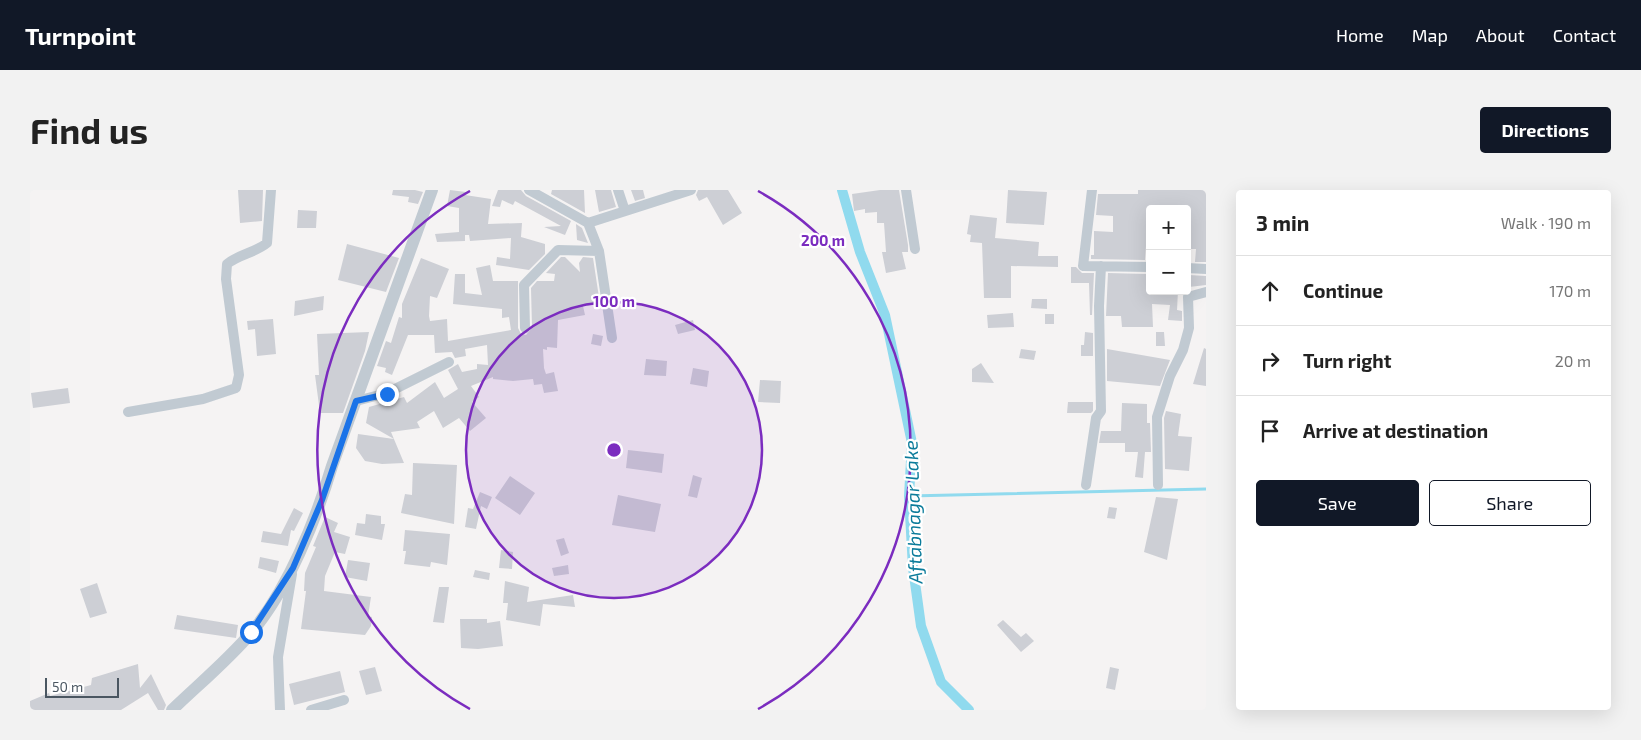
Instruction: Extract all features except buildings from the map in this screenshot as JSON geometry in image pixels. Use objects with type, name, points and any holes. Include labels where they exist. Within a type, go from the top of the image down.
[{"type":"street","points":[[128,412],[203,399],[236,388],[239,375],[226,279],[227,264],[234,258],[260,249],[267,243],[271,190]]},
{"type":"street","points":[[172,710],[251,632],[293,568],[322,500],[432,190]]},
{"type":"street","points":[[528,190],[588,223],[599,250],[612,338]]},
{"type":"street","points":[[618,190],[625,211]]},
{"type":"street","points":[[588,223],[691,190]]},
{"type":"street","points":[[906,190],[914,249]]},
{"type":"street","points":[[1092,190],[1083,266],[1146,267]]},
{"type":"street","points":[[525,328],[524,285],[558,250],[599,250]]},
{"type":"street","points":[[1086,485],[1096,418],[1101,411],[1100,266]]},
{"type":"street","points":[[1191,268],[1206,268]]},
{"type":"street","points":[[1158,485],[1157,418],[1170,376],[1184,350],[1189,328],[1188,297],[1206,292]]},
{"type":"street","points":[[356,401],[387,394],[449,362]]},
{"type":"street","points":[[280,710],[278,657],[293,568]]},
{"type":"street","points":[[311,710],[344,700]]},
{"type":"waterway","name":"Aftabnagar Lake","points":[[842,190],[860,252],[885,315],[912,443],[909,496],[913,568],[921,626],[941,682],[969,710]]},
{"type":"waterway","points":[[909,496],[1206,489]]},
{"type":"route","points":[[251,632],[293,568],[322,500],[332,466],[356,401],[387,394]]}]
